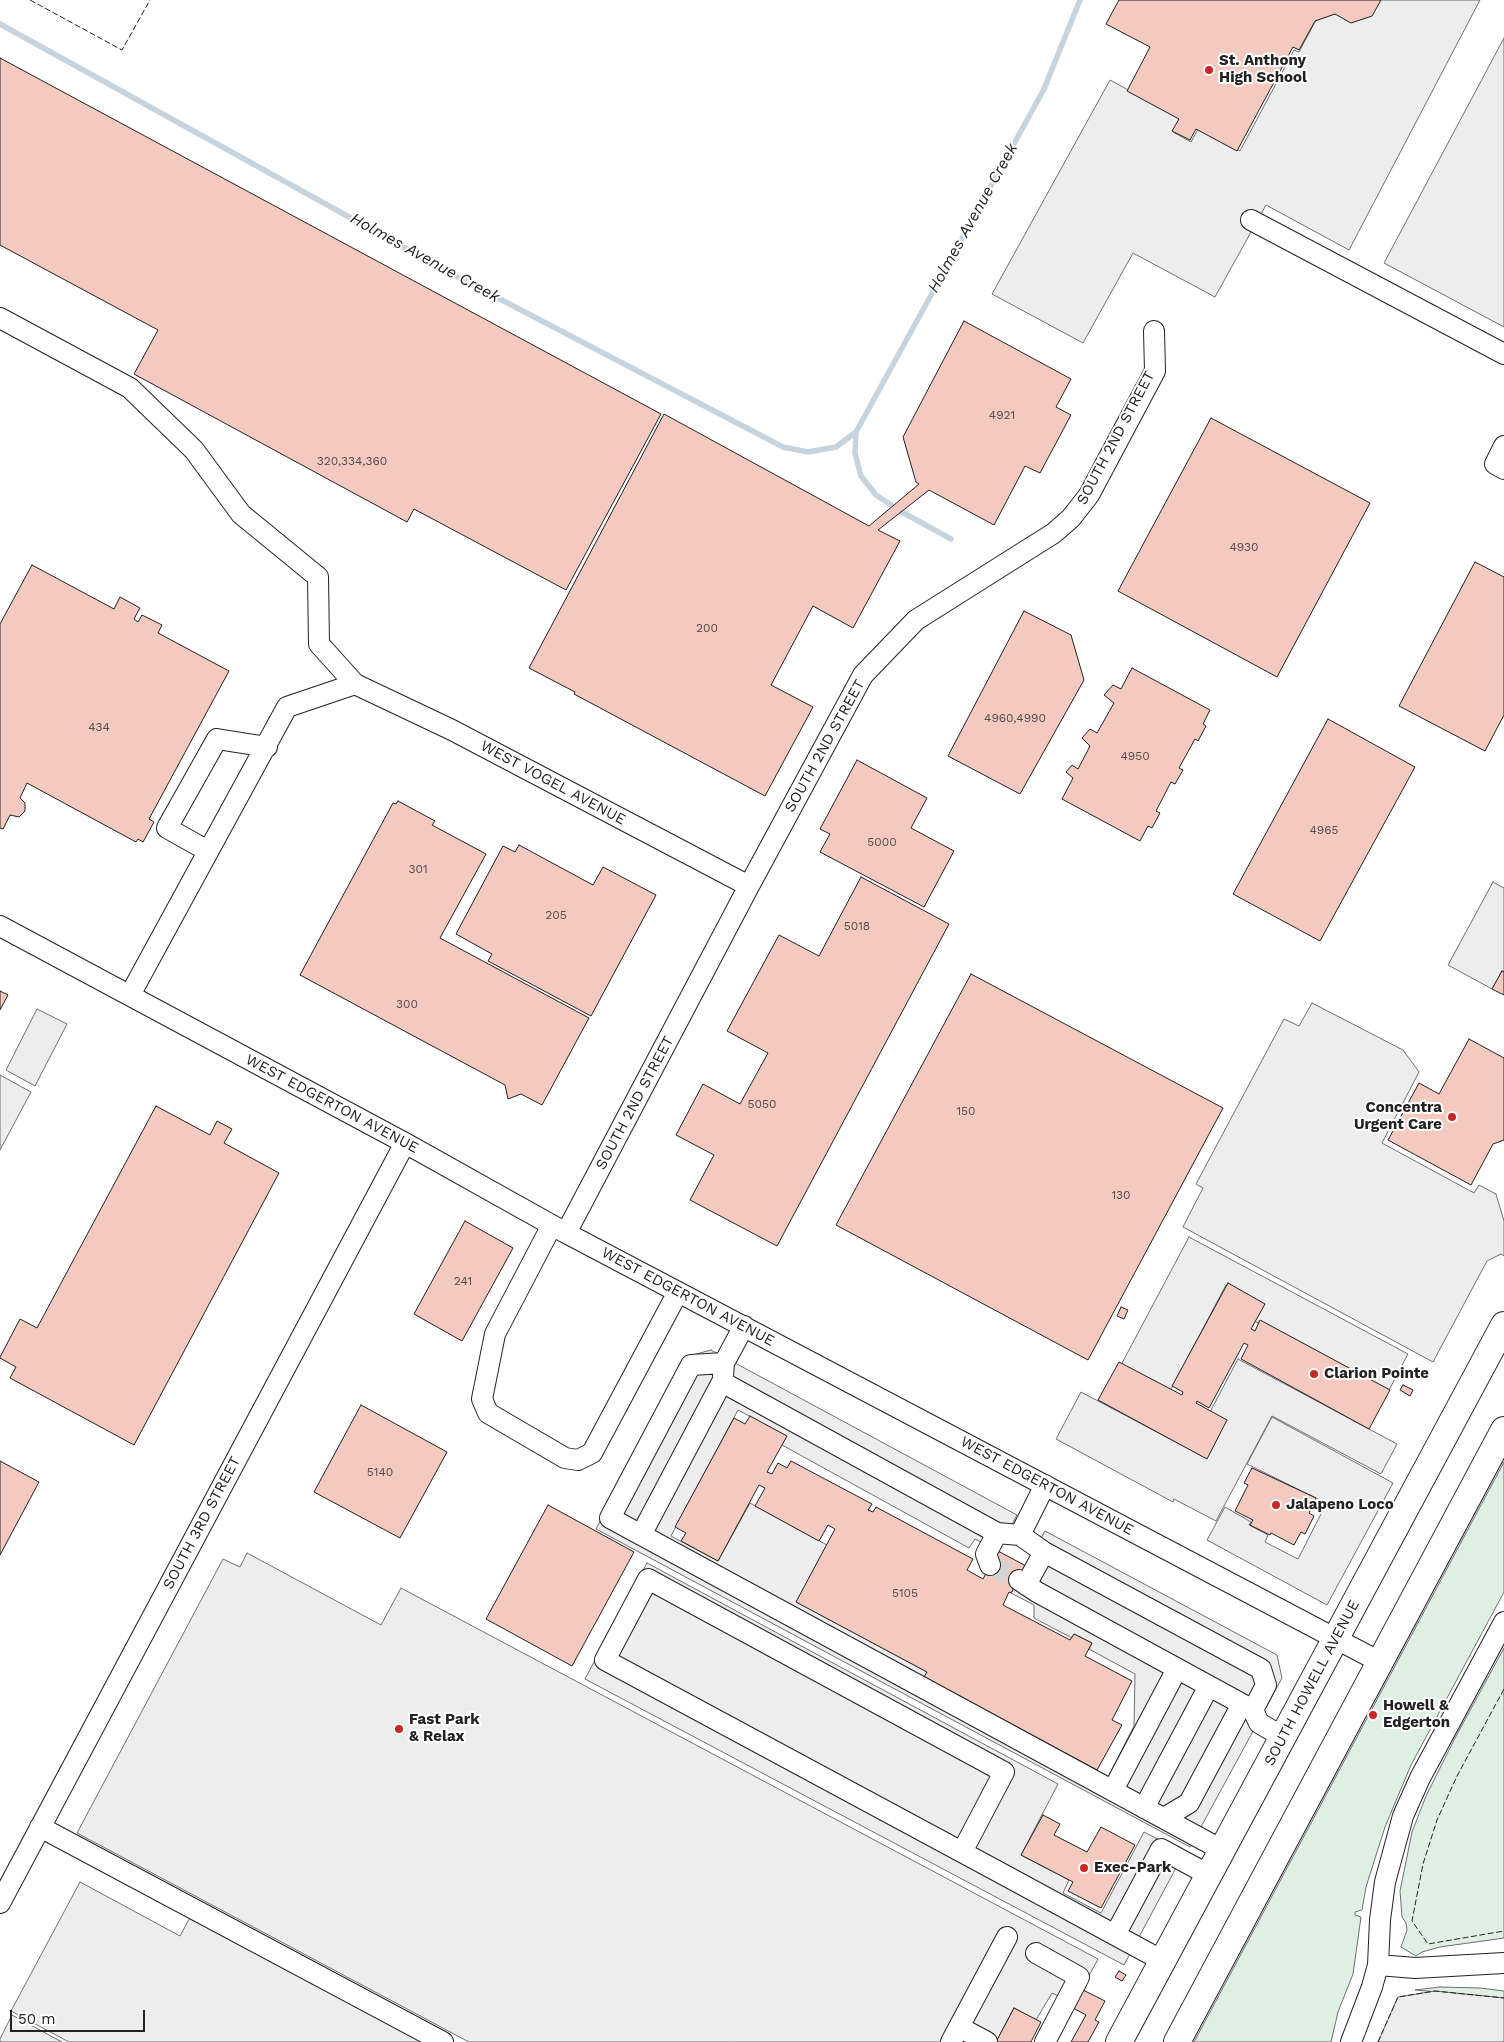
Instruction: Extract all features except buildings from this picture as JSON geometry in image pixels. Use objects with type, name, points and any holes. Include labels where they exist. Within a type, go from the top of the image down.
[{"type":"main road","name":"SOUTH HOWELL AVENUE","points":[[1120,2042],[1504,1325]]},
{"type":"main road","points":[[1177,2042],[1504,1430]]},
{"type":"street","points":[[1251,220],[1504,354]]},
{"type":"street","points":[[0,318],[130,388],[194,450],[241,514],[318,577],[319,644],[355,684],[287,707],[267,747],[130,995]]},
{"type":"street","name":"SOUTH 2ND STREET","points":[[678,1292],[592,1453],[578,1460],[564,1458],[488,1413],[482,1399],[495,1334],[559,1229],[864,675],[916,620],[1054,532],[1071,518],[1089,495],[1155,371],[1154,331]]},
{"type":"street","points":[[1504,446],[1495,464],[1504,469]]},
{"type":"street","name":"WEST VOGEL AVENUE","points":[[355,684],[452,730],[749,886]]},
{"type":"street","points":[[208,851],[167,828],[217,739],[267,747]]},
{"type":"street","name":"WEST EDGERTON AVENUE","points":[[0,926],[405,1143],[559,1229],[1380,1662]]},
{"type":"street","name":"SOUTH 3RD STREET","points":[[0,1903],[405,1143]]},
{"type":"street","points":[[641,1535],[723,1373],[744,1326]]},
{"type":"street","points":[[1164,1818],[1189,1803],[1247,1707],[1266,1685],[1261,1670],[1044,1552],[1020,1535],[997,1533],[723,1373],[691,1365],[610,1518],[1222,1850]]},
{"type":"street","points":[[1020,1535],[1045,1485]]},
{"type":"street","points":[[990,1565],[986,1554],[997,1533]]},
{"type":"street","points":[[1044,1552],[1022,1582],[1247,1707],[1259,1723],[1283,1736]]},
{"type":"street","points":[[962,1852],[1004,1772],[648,1579],[605,1660],[1163,1961]]},
{"type":"street","points":[[1351,2042],[1378,1966],[1380,1920],[1385,1882],[1403,1816],[1420,1778],[1504,1622]]},
{"type":"street","points":[[1113,1790],[1177,1669]]},
{"type":"street","points":[[1144,1808],[1209,1686]]},
{"type":"street","points":[[40,1827],[444,2042]]},
{"type":"street","points":[[1115,1935],[1161,1849],[1209,1875]]},
{"type":"street","points":[[987,2042],[955,2035],[1007,1937]]},
{"type":"street","points":[[1036,1953],[1079,1976],[1045,2042]]},
{"type":"street","points":[[1378,1966],[1415,1968],[1504,1963]]},
{"type":"green space","points":[[1504,1462],[1504,1592],[1411,1765],[1385,1827],[1366,1887],[1362,1910],[1355,1912],[1355,1915],[1361,1917],[1353,1974],[1338,2012],[1331,2042],[1194,2042]]},
{"type":"green space","points":[[1504,1648],[1504,1938],[1440,1947],[1422,1952],[1416,1956],[1401,1947],[1407,1930],[1406,1923],[1402,1917],[1400,1891],[1412,1832],[1426,1796],[1455,1738]]},
{"type":"green space","points":[[1440,1987],[1504,1991],[1504,1998],[1415,1990]]},
{"type":"shaded area","points":[[1377,0],[1480,0],[1349,250],[1266,205],[1215,297],[1133,253],[1083,343],[992,294],[1110,80],[1180,118],[1173,132],[1191,142],[1198,129],[1240,151],[1294,50],[1299,52],[1316,20]]},
{"type":"shaded area","points":[[1504,38],[1504,327],[1384,263]]},
{"type":"shaded area","points":[[1493,882],[1504,888],[1504,972],[1502,971],[1492,989],[1448,965]]},
{"type":"shaded area","points":[[1312,1003],[1403,1050],[1419,1072],[1382,1143],[1474,1193],[1479,1185],[1496,1194],[1504,1221],[1504,1256],[1501,1254],[1487,1261],[1433,1362],[1183,1227],[1203,1188],[1196,1184],[1284,1019],[1299,1026]]},
{"type":"shaded area","points":[[37,1009],[67,1024],[35,1086],[6,1070]]},
{"type":"shaded area","points":[[0,1075],[31,1092],[0,1150]]},
{"type":"shaded area","points":[[1189,1237],[1408,1354],[1388,1392],[1254,1321],[1263,1305],[1226,1285],[1170,1391],[1121,1365]]},
{"type":"shaded area","points":[[711,1350],[1017,1515],[998,1551],[975,1539],[969,1548],[782,1445],[786,1436],[738,1410],[671,1536],[718,1561],[750,1503],[827,1545],[797,1602],[927,1672],[924,1678],[1108,1777],[1134,1726],[1135,1674],[1089,1649],[1092,1643],[1074,1634],[1072,1638],[1034,1618],[1034,1605],[1011,1593],[1045,1531],[1277,1655],[1282,1678],[1190,1847],[596,1529],[689,1356]]},
{"type":"shaded area","points":[[1238,1359],[1397,1444],[1381,1474],[1272,1416],[1216,1521],[1174,1499],[1173,1502],[1056,1439],[1081,1392],[1206,1458],[1210,1412]]},
{"type":"shaded area","points":[[1272,1417],[1393,1483],[1327,1605],[1207,1540],[1225,1507],[1251,1522],[1249,1525],[1268,1535],[1265,1542],[1298,1559],[1322,1512],[1318,1510],[1322,1501],[1247,1464]]},
{"type":"shaded area","name":"Fast Park & Relax","points":[[247,1553],[381,1625],[401,1588],[1098,1959],[1074,2004],[1052,1993],[1036,2020],[1014,2008],[996,2042],[469,2042],[77,1833],[223,1559],[240,1567]]},
{"type":"shaded area","name":"Exec-Park","points":[[647,1563],[1058,1784],[1021,1855],[1069,1880],[1063,1893],[1101,1913],[1144,1832],[1184,1853],[1124,1965],[585,1679]]},
{"type":"shaded area","points":[[80,1882],[180,1936],[194,1910],[443,2042],[69,2042],[11,2011]]},
{"type":"shaded area","points":[[1435,1991],[1504,1998],[1504,2042],[1378,2042],[1398,1997]]},
{"type":"shaded area","points":[[12,2015],[62,2042],[0,2042]]},
{"type":"waterway","name":"Holmes Avenue Creek","points":[[0,24],[454,275],[783,447],[808,452],[836,447],[856,432],[1044,89],[1080,0]]},
{"type":"waterway","name":"Holmes Avenue Creek","points":[[856,432],[855,453],[861,476],[876,495],[902,512],[951,539]]},
{"type":"tunnel","points":[[990,1565],[1019,1580]]},
{"type":"fence","points":[[30,0],[122,50],[150,0]]},
{"type":"fence","points":[[1504,1689],[1457,1776],[1437,1820],[1423,1864],[1412,1921],[1428,1944],[1504,1931]]},
{"type":"fence","points":[[1378,2042],[1398,1997],[1435,1991],[1504,1998]]},
{"type":"place","name":"St. Anthony High School","points":[[1209,70]]},
{"type":"place","name":"Concentra Urgent Care","points":[[1452,1117]]},
{"type":"place","name":"Clarion Pointe","points":[[1314,1374]]},
{"type":"place","name":"Jalapeno Loco","points":[[1276,1505]]},
{"type":"place","name":"Howell & Edgerton","points":[[1373,1715]]},
{"type":"place","name":"Fast Park & Relax","points":[[399,1729]]},
{"type":"place","name":"Exec-Park","points":[[1084,1868]]}]
